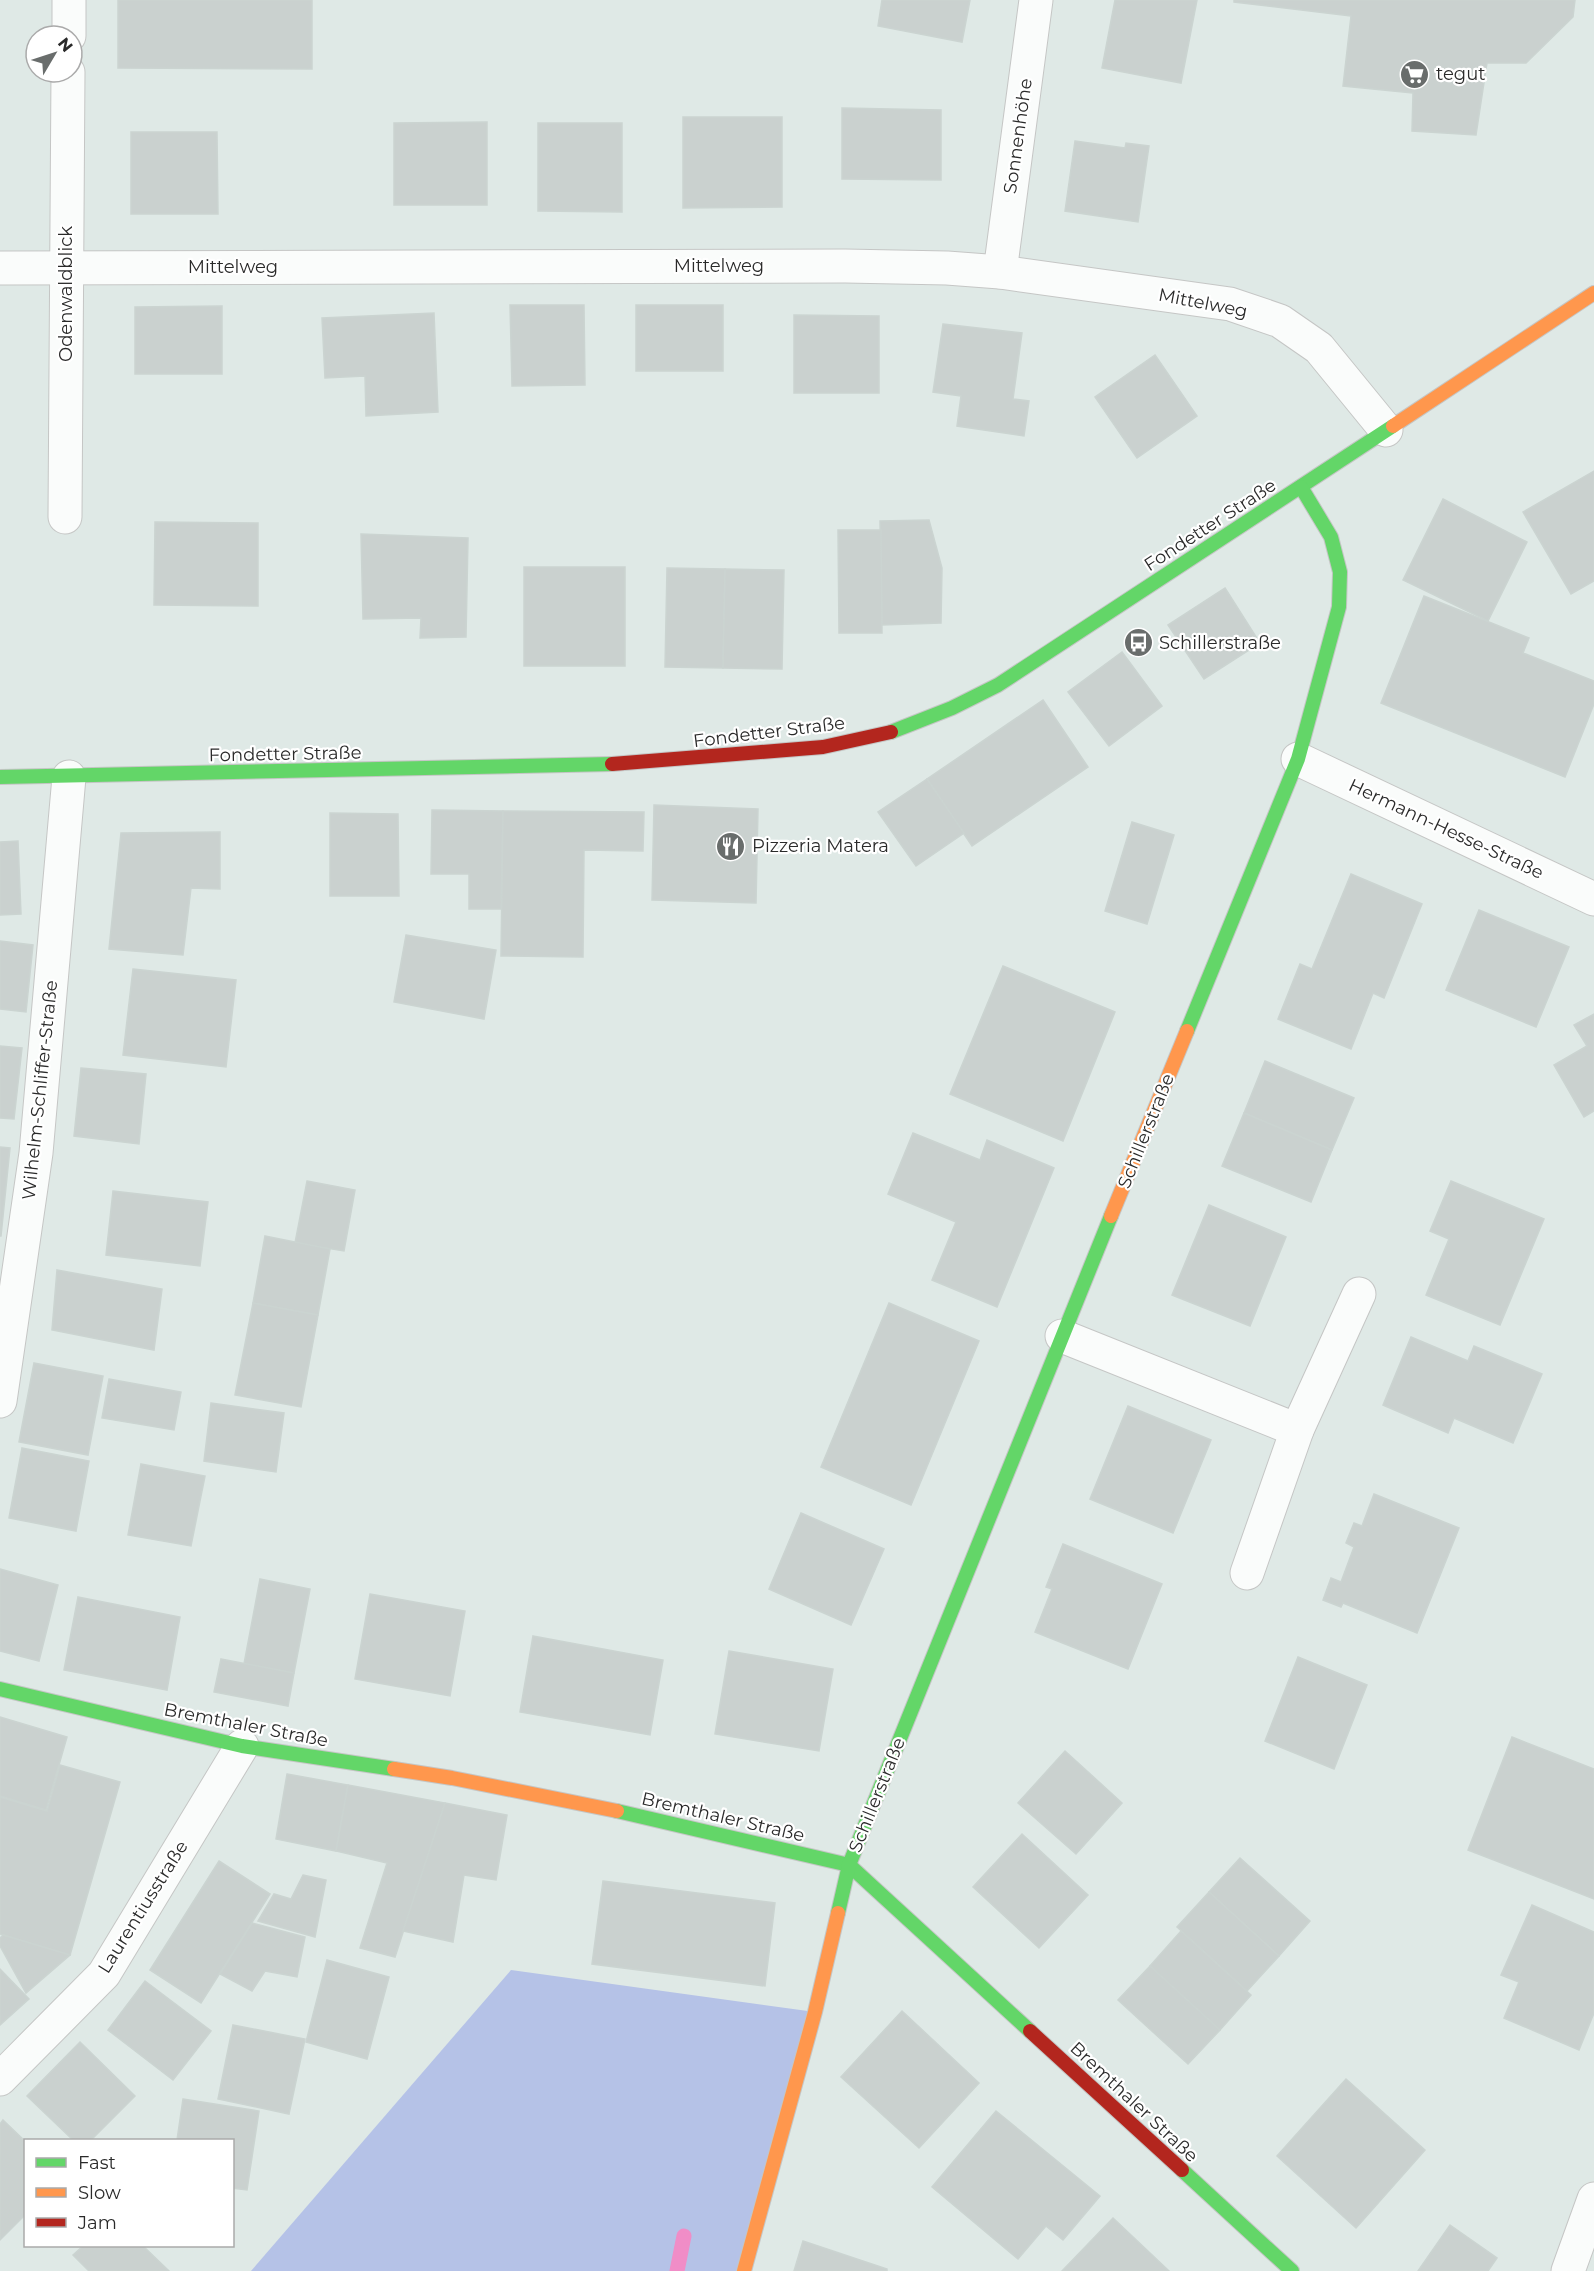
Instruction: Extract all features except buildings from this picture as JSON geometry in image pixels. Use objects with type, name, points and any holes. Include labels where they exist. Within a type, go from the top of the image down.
[{"type":"street","points":[[69,0],[69,24]]},
{"type":"street","name":"Sonnenhöhe","points":[[1000,272],[1036,0]]},
{"type":"street","name":"Odenwaldblick","points":[[65,517],[68,84]]},
{"type":"street","name":"Mittelweg","points":[[0,268],[844,266],[1000,272],[1230,304],[1280,321],[1319,348],[1386,430]]},
{"type":"street","name":"Fondetter Straße","points":[[0,777],[631,764],[822,747],[894,731],[952,708],[998,685],[1594,293]]},
{"type":"street","name":"Schillerstraße","points":[[744,2271],[815,2012],[849,1865],[1298,759],[1339,607],[1340,572],[1331,537],[1301,487]]},
{"type":"street","name":"Hermann-Hesse-Straße","points":[[1298,759],[1594,899]]},
{"type":"street","name":"Wilhelm-Schliffer-Straße","points":[[0,1401],[36,1153],[69,777]]},
{"type":"street","points":[[1247,1573],[1297,1430],[1359,1294]]},
{"type":"street","points":[[1062,1336],[1297,1430]]},
{"type":"street","name":"Bremthaler Straße","points":[[0,1689],[242,1746],[452,1778],[619,1811],[849,1865],[1292,2271]]},
{"type":"street","name":"Laurentiusstraße","points":[[0,2079],[104,1974],[242,1746]]},
{"type":"street","points":[[1568,2271],[1594,2199]]},
{"type":"shaded area","points":[[511,1970],[815,2012],[744,2271],[251,2271]]},
{"type":"waterway","points":[[677,2271],[684,2236]]},
{"type":"traffic: fast","points":[[891,732],[952,708],[998,685],[1393,426]]},
{"type":"traffic: fast","points":[[1187,1031],[1298,759],[1339,607],[1340,572],[1331,537],[1301,487]]},
{"type":"traffic: fast","points":[[0,777],[612,764]]},
{"type":"traffic: fast","points":[[838,1913],[849,1865],[1111,1216]]},
{"type":"traffic: fast","points":[[0,1689],[242,1746],[394,1769]]},
{"type":"traffic: fast","points":[[617,1811],[849,1865],[1030,2031]]},
{"type":"traffic: fast","points":[[1182,2170],[1292,2271]]},
{"type":"traffic: slow","points":[[1393,426],[1594,293]]},
{"type":"traffic: slow","points":[[1111,1216],[1187,1031]]},
{"type":"traffic: slow","points":[[394,1769],[452,1778],[617,1811]]},
{"type":"traffic: slow","points":[[744,2271],[815,2012],[838,1913]]},
{"type":"traffic: jam","points":[[612,764],[823,747],[891,732]]},
{"type":"traffic: jam","points":[[1030,2031],[1182,2170]]},
{"type":"place","name":"tegut","points":[[1415,74]]},
{"type":"place","name":"Schillerstraße","points":[[1138,643]]},
{"type":"place","name":"Pizzeria Matera","points":[[731,846]]}]
